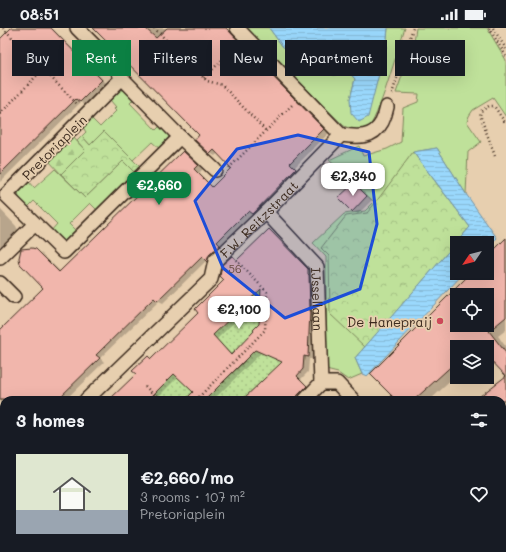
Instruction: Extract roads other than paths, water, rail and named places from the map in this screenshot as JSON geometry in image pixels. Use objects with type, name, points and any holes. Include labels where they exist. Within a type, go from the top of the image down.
[{"type":"street","points":[[77,28],[113,64],[122,78],[215,170]]},
{"type":"street","points":[[241,32],[341,135],[363,136],[372,133],[382,123],[387,107]]},
{"type":"street","name":"Pretoriaplein","points":[[122,78],[6,195],[64,252],[180,137]]},
{"type":"street","name":"F.W. Reitzstraat","points":[[90,396],[211,278],[215,261],[266,212],[341,135]]},
{"type":"street","name":"IJssellaan","points":[[266,212],[317,267],[321,383]]},
{"type":"street","points":[[0,258],[35,224]]},
{"type":"street","points":[[0,283],[14,297]]},
{"type":"street","points":[[309,396],[321,383],[337,383],[349,396]]},
{"type":"water","points":[[269,28],[388,28],[387,40],[285,40],[285,48]]},
{"type":"water","points":[[352,76],[379,76],[368,117],[359,122],[351,113],[350,99],[355,79]]},
{"type":"water","points":[[437,148],[466,194],[497,238],[494,241],[494,236],[462,236],[470,227],[413,152]]},
{"type":"water","points":[[450,250],[450,280],[457,280],[367,376],[362,374],[355,358]]},
{"type":"place","name":"De Hanepraij","points":[[440,321]]}]
